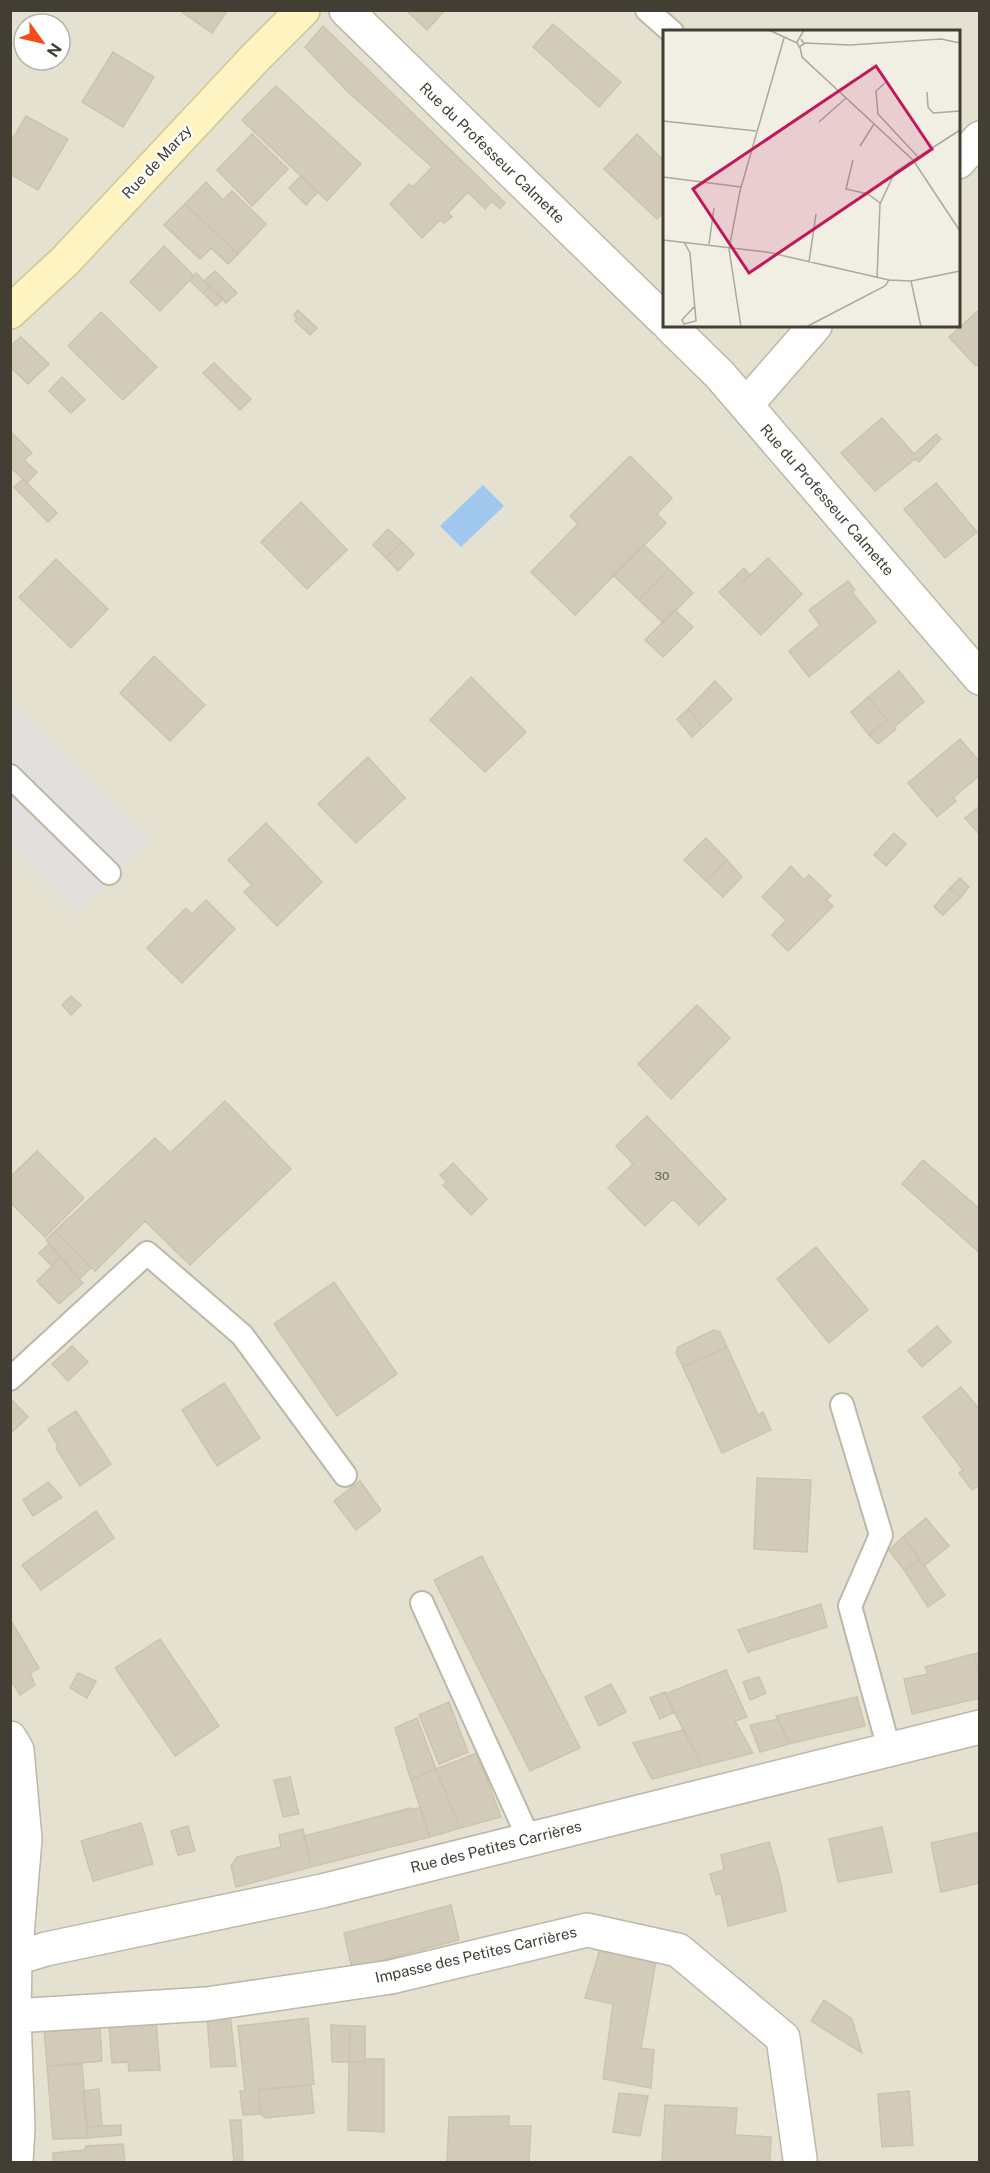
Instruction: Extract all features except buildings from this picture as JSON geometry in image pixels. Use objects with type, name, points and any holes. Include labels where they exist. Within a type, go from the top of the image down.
[{"type":"main road","name":"Rue de Marzy","points":[[10,312],[64,261],[303,10]]},
{"type":"street","name":"Rue du Professeur Calmette","points":[[346,10],[663,319]]},
{"type":"street","points":[[960,160],[980,138]]},
{"type":"street","name":"Rue du Professeur Calmette","points":[[671,327],[720,375],[980,678]]},
{"type":"street","points":[[746,405],[815,327]]},
{"type":"street","name":"Rue des Petites Carrières","points":[[13,1960],[46,1949],[322,1891],[980,1727]]},
{"type":"street","points":[[10,1738],[17,1750],[25,1839],[13,1960],[13,2037],[18,2128],[16,2163]]},
{"type":"street","name":"Impasse des Petites Carrières","points":[[13,2037],[207,2004],[391,1977],[586,1930],[678,1950],[783,2038],[800,2159]]},
{"type":"lane","points":[[647,10],[670,30]]},
{"type":"lane","points":[[10,776],[109,873]]},
{"type":"lane","points":[[10,1379],[147,1253],[242,1335],[345,1474]]},
{"type":"lane","points":[[842,1406],[881,1535],[850,1606],[889,1749]]},
{"type":"lane","points":[[422,1603],[529,1839]]},
{"type":"shaded area","points":[[11,11],[979,11],[979,2162],[11,2162]]},
{"type":"shaded area","points":[[10,699],[152,839],[78,913],[11,846]]},
{"type":"water","points":[[483,485],[504,506],[461,547],[440,526]]}]
